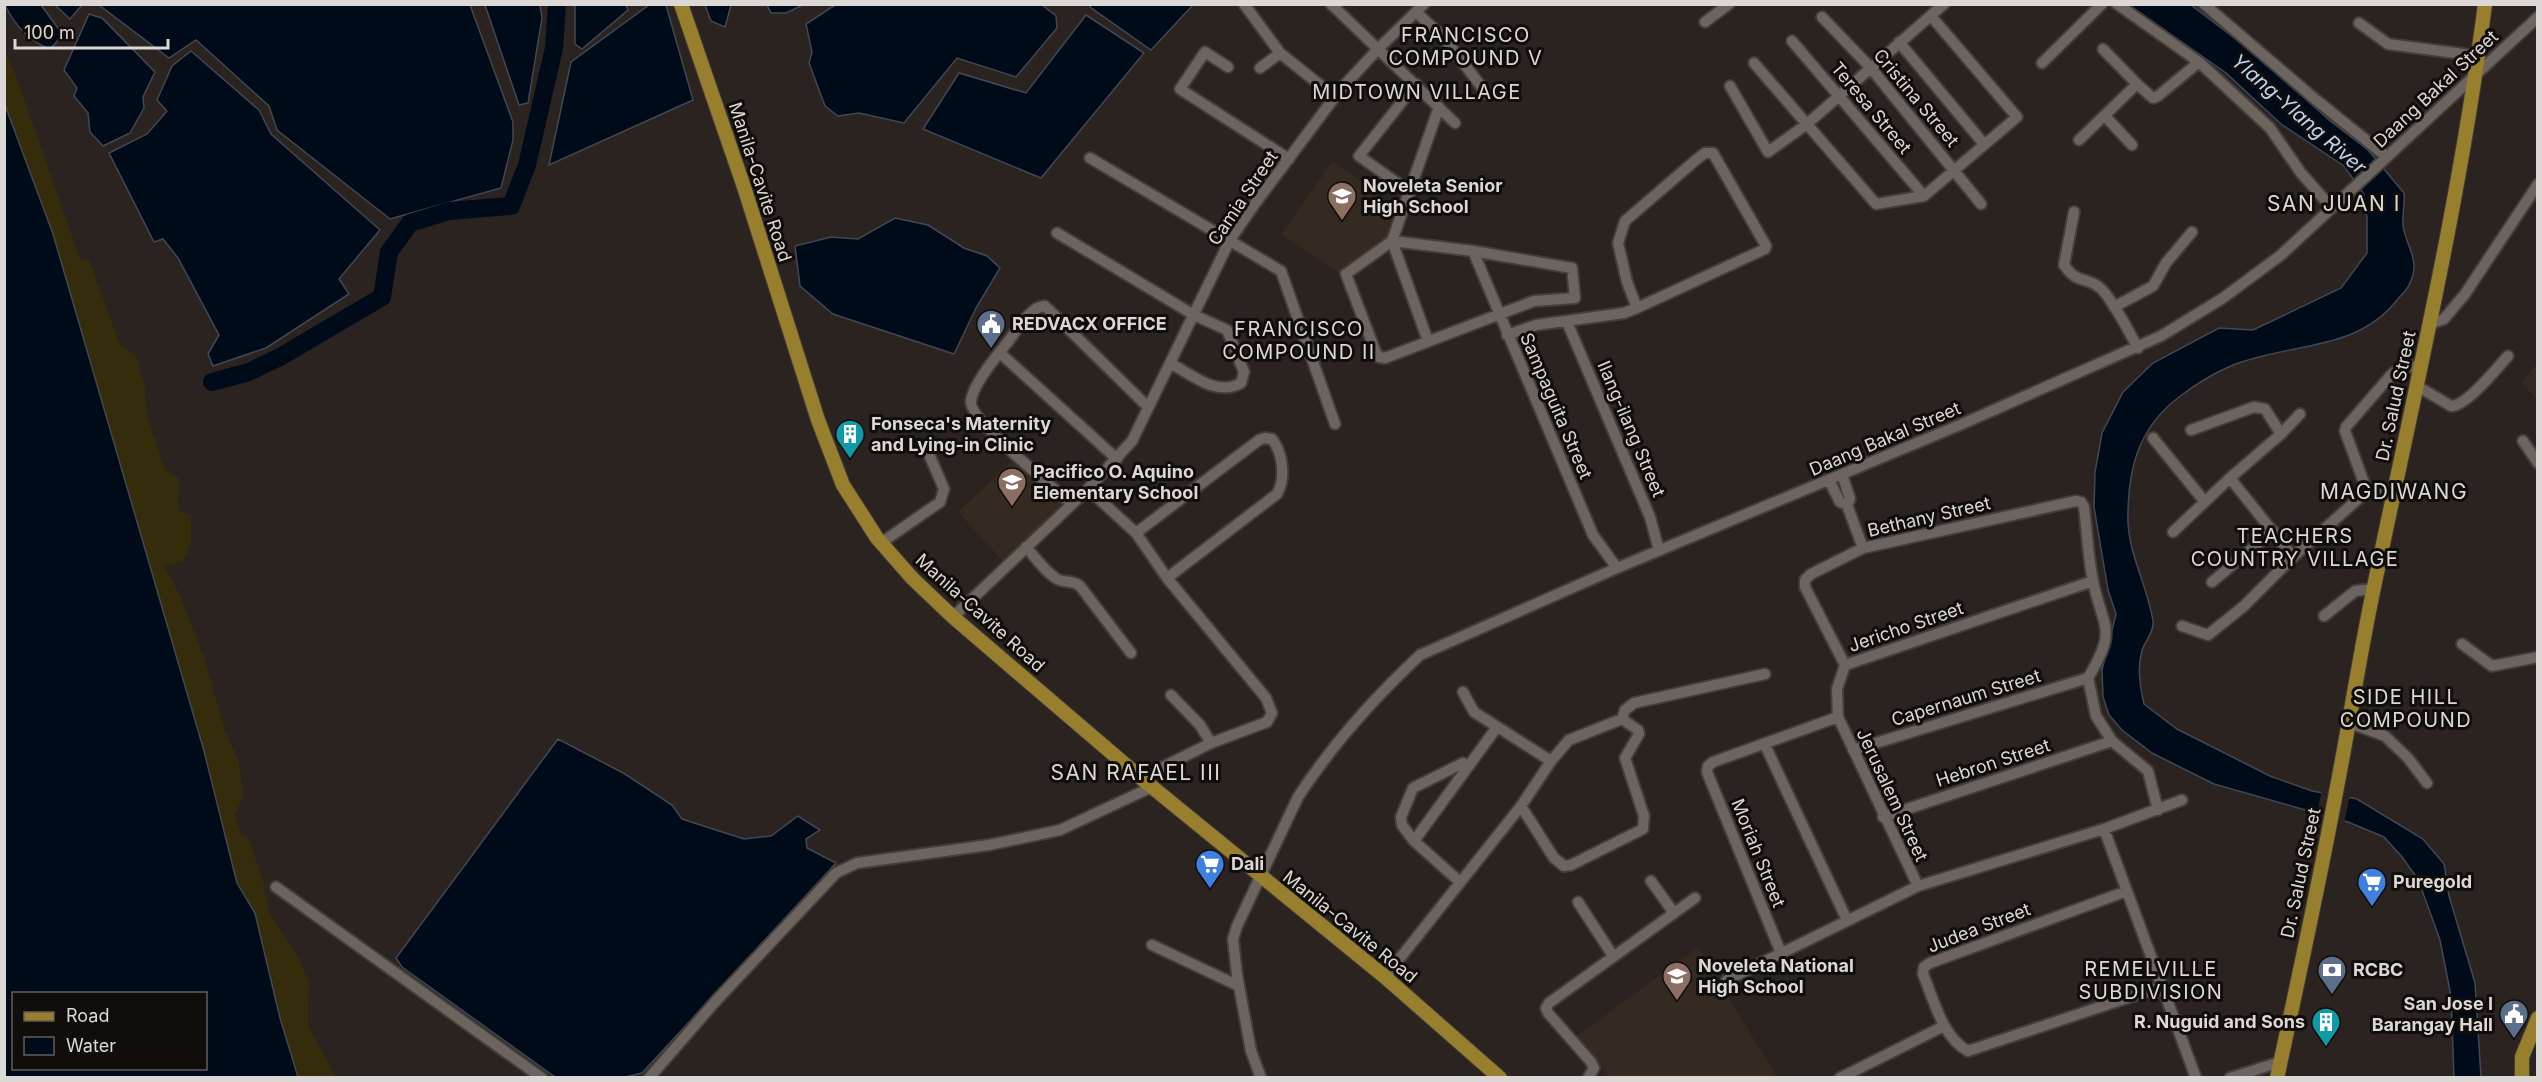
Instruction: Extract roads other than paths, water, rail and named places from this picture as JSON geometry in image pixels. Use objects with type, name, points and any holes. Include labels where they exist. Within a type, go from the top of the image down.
[{"type":"main road","name":"Manila-Cavite Road","points":[[681,4],[744,187],[818,420],[843,485],[881,543],[912,578],[953,616],[1260,878],[1385,977],[1500,1077]]},
{"type":"main road","name":"Dr. Salud Street","points":[[2277,1077],[2337,786],[2373,589],[2417,386],[2463,154],[2485,4]]},
{"type":"main road","points":[[2522,1077],[2522,1057],[2538,1018]]},
{"type":"street","points":[[1244,4],[1280,54],[1335,97]]},
{"type":"street","points":[[1704,22],[1729,4]]},
{"type":"street","points":[[1730,86],[1768,152],[1807,124],[1944,4]]},
{"type":"street","points":[[2042,63],[2102,4]]},
{"type":"street","points":[[2117,4],[2199,62],[2270,128],[2301,173],[2332,208]]},
{"type":"street","points":[[2204,4],[2386,159]]},
{"type":"street","points":[[1333,5],[1455,123]]},
{"type":"street","points":[[1420,8],[1487,94]]},
{"type":"street","name":"Camia Street","points":[[953,616],[1088,489],[1132,441],[1230,240],[1335,97],[1378,49],[1420,8]]},
{"type":"street","points":[[1754,63],[1875,204],[1924,196],[2017,117],[1931,16]]},
{"type":"street","name":"Cristina Street","points":[[1822,17],[1870,67],[1981,204]]},
{"type":"street","name":"Daang Bakal Street","points":[[1261,1077],[1251,1051],[1239,986],[1233,939],[1237,926],[1298,796],[1346,733],[1420,655],[1659,550],[2138,348],[2223,298],[2281,255],[2538,17]]},
{"type":"street","points":[[2359,23],[2388,44],[2478,56]]},
{"type":"street","name":"Teresa Street","points":[[1792,41],[1924,196]]},
{"type":"street","points":[[1899,42],[1984,144]]},
{"type":"street","points":[[2103,49],[2153,98],[2199,62]]},
{"type":"street","points":[[1228,67],[1205,52],[1180,89],[1289,159]]},
{"type":"street","points":[[1260,68],[1280,54]]},
{"type":"street","points":[[1410,192],[1359,156],[1416,84]]},
{"type":"street","points":[[2079,140],[2137,84]]},
{"type":"street","points":[[1392,241],[1473,251],[1572,268],[1575,298],[1534,301],[1385,358],[1376,353],[1346,274],[1392,241],[1439,107]]},
{"type":"street","points":[[2105,116],[2132,146]]},
{"type":"street","points":[[1507,335],[1536,325],[1624,313],[1637,308],[1765,249],[1749,214],[1713,153],[1705,153],[1696,159],[1625,221],[1617,243],[1637,308]]},
{"type":"street","points":[[1090,158],[1281,271],[1335,424]]},
{"type":"street","points":[[2429,324],[2444,319],[2465,294],[2538,184]]},
{"type":"street","points":[[2074,212],[2064,265],[2071,275],[2079,280],[2101,288],[2138,348]]},
{"type":"street","points":[[2114,307],[2153,286],[2166,262],[2192,232]]},
{"type":"street","points":[[1058,233],[1194,315],[1227,330],[1244,372],[1241,383],[1231,389],[1216,388],[1170,363]]},
{"type":"street","points":[[1392,241],[1428,341]]},
{"type":"street","name":"Sampaguita Street","points":[[1473,251],[1593,535],[1602,544],[1617,568]]},
{"type":"street","points":[[1072,504],[977,417],[970,402],[976,387],[1034,309],[1045,306],[1148,407]]},
{"type":"street","name":"Ilang-ilang Street","points":[[1567,322],[1650,517],[1659,550]]},
{"type":"street","points":[[1000,353],[1117,459]]},
{"type":"street","points":[[2417,386],[2451,406],[2456,406],[2467,399],[2508,356]]},
{"type":"street","points":[[2367,492],[2345,431],[2346,427],[2391,375],[2402,368],[2421,366]]},
{"type":"street","points":[[2191,430],[2254,407],[2265,409],[2281,434]]},
{"type":"street","points":[[2173,532],[2300,414]]},
{"type":"street","points":[[2153,438],[2205,502]]},
{"type":"street","points":[[1136,532],[1259,440],[1272,439],[1276,444],[1280,453],[1282,485],[1277,494],[1167,578]]},
{"type":"street","points":[[2523,441],[2538,463]]},
{"type":"street","points":[[881,543],[940,502],[944,489],[925,445]]},
{"type":"street","points":[[1842,474],[1850,499],[1847,506]]},
{"type":"street","points":[[2230,478],[2293,556]]},
{"type":"street","points":[[1829,480],[1840,502],[1847,506],[1863,548]]},
{"type":"street","points":[[1088,489],[1136,532],[1167,578],[1266,698],[1272,713],[1267,722],[1211,743],[1157,770]]},
{"type":"street","points":[[2367,492],[2393,497]]},
{"type":"street","points":[[2182,626],[2208,635],[2244,606],[2293,556],[2367,492]]},
{"type":"street","name":"Bethany Street","points":[[1845,665],[1805,587],[1805,580],[1811,574],[1863,548],[2076,501],[2084,507],[2093,581],[2107,630],[2105,644],[2088,678]]},
{"type":"street","points":[[2212,582],[2273,531]]},
{"type":"street","points":[[1026,547],[1054,577],[1075,582],[1080,586],[1131,653]]},
{"type":"street","name":"Jericho Street","points":[[1838,717],[1837,689],[1845,665],[2093,581]]},
{"type":"street","points":[[2324,616],[2355,591],[2373,589]]},
{"type":"street","points":[[2462,644],[2492,666],[2538,657]]},
{"type":"street","points":[[1385,977],[1521,806],[1551,761],[1569,740],[1622,719],[1625,710],[1634,703],[1765,674]]},
{"type":"street","points":[[2088,678],[2096,716],[2112,741],[2148,771],[2158,810]]},
{"type":"street","name":"Capernaum Street","points":[[1852,750],[2088,678]]},
{"type":"street","points":[[1463,692],[1474,712],[1551,761]]},
{"type":"street","points":[[1171,695],[1200,725],[1211,743]]},
{"type":"street","points":[[1838,717],[1765,744],[1847,920]]},
{"type":"street","name":"Jerusalem Street","points":[[1838,717],[1883,817],[1918,886]]},
{"type":"street","points":[[1521,806],[1554,858],[1564,866],[1571,865],[1643,829],[1644,816],[1625,758],[1639,734],[1638,730],[1622,719]]},
{"type":"street","points":[[2347,722],[2385,736],[2408,758],[2427,783]]},
{"type":"street","points":[[1414,842],[1497,727]]},
{"type":"street","name":"Hebron Street","points":[[1883,817],[2112,741]]},
{"type":"street","name":"Moriah Street","points":[[1765,744],[1713,762],[1708,766],[1707,772],[1781,953]]},
{"type":"street","points":[[1460,882],[1414,842],[1402,825],[1401,817],[1413,788],[1454,766],[1463,763],[1468,766]]},
{"type":"street","points":[[649,1077],[715,1002],[836,873],[857,863],[989,845],[1060,830],[1146,780]]},
{"type":"street","points":[[1727,980],[1918,886],[2104,829],[2182,800]]},
{"type":"street","points":[[2104,829],[2196,1077]]},
{"type":"street","points":[[1651,881],[1674,913]]},
{"type":"street","points":[[276,887],[542,1077]]},
{"type":"street","name":"Judea Street","points":[[2127,891],[1930,963],[1924,967],[1923,975],[1944,1026],[1960,1046],[1968,1051],[2163,986]]},
{"type":"street","points":[[1588,1077],[1594,1068],[1591,1062],[1546,1008],[1549,1003],[1695,898]]},
{"type":"street","points":[[1578,902],[1613,956]]},
{"type":"street","points":[[1152,945],[1239,986]]},
{"type":"street","points":[[1840,1077],[1944,1026]]},
{"type":"street","points":[[2230,1077],[2280,1062]]},
{"type":"water","points":[[1041,4],[1056,16],[1057,28],[1016,77],[957,58],[904,123],[859,113],[838,116],[825,106],[809,63],[812,52],[806,24],[835,5]]},
{"type":"water","points":[[1092,4],[1193,5],[1151,50],[1090,7]]},
{"type":"water","points":[[5,5],[41,5],[63,35],[50,49],[42,46],[23,31]]},
{"type":"water","points":[[55,5],[82,5],[70,19]]},
{"type":"water","points":[[99,5],[470,5],[513,122],[513,140],[501,188],[390,219],[277,130],[269,106],[196,40],[169,58]]},
{"type":"water","points":[[485,5],[540,5],[542,18],[528,103],[519,105]]},
{"type":"water","points":[[575,5],[626,5],[628,10],[582,49],[575,44]]},
{"type":"water","points":[[649,5],[666,5],[693,100],[549,165],[571,62]]},
{"type":"water","points":[[705,5],[731,5],[725,27],[711,21]]},
{"type":"water","points":[[767,5],[803,5],[786,13],[771,13]]},
{"type":"water","name":"Ylang-Ylang River","points":[[2129,5],[2191,5],[2259,57],[2329,120],[2368,150],[2404,193],[2403,225],[2414,261],[2413,276],[2405,291],[2381,316],[2363,329],[2321,344],[2255,358],[2226,368],[2179,397],[2155,421],[2146,434],[2134,462],[2128,512],[2133,554],[2153,621],[2151,632],[2142,650],[2139,670],[2144,704],[2177,729],[2270,776],[2312,791],[2357,799],[2423,839],[2444,864],[2449,896],[2475,983],[2481,1077],[2454,1077],[2451,996],[2440,940],[2418,879],[2384,837],[2348,822],[2214,784],[2152,753],[2122,730],[2109,715],[2103,697],[2102,670],[2116,614],[2108,590],[2094,507],[2095,472],[2102,433],[2123,392],[2153,363],[2219,328],[2253,330],[2341,288],[2367,253],[2367,217],[2364,194],[2344,166],[2281,124],[2226,73]]},
{"type":"water","points":[[89,14],[102,18],[155,72],[143,97],[144,108],[130,133],[103,146],[90,132],[88,113],[74,96],[77,88],[64,70]]},
{"type":"water","points":[[1086,15],[1144,53],[1041,178],[923,129],[959,73],[1026,93]]},
{"type":"water","points":[[191,51],[259,110],[271,134],[380,230],[339,279],[349,294],[266,348],[213,366],[208,354],[219,335],[178,258],[163,239],[154,242],[109,153],[147,134],[167,111],[157,100],[172,66]]},
{"type":"water","points":[[5,105],[53,234],[204,751],[237,883],[255,913],[280,1018],[298,1077],[5,1077]]},
{"type":"water","points":[[895,218],[928,225],[964,248],[987,256],[1000,268],[976,308],[954,354],[833,314],[800,286],[795,246],[831,237],[858,239]]},
{"type":"water","points":[[558,739],[625,774],[672,805],[682,819],[744,839],[771,836],[798,816],[820,830],[806,839],[807,848],[836,863],[642,1073],[621,1078],[555,1077],[402,967],[396,958]]},
{"type":"waterway","points":[[212,382],[249,372],[280,357],[382,297],[389,252],[410,223],[449,211],[511,206],[527,165],[554,48],[557,4]]},
{"type":"place","name":"Noveleta Senior High School","points":[[1342,222]]},
{"type":"place","name":"REDVACX OFFICE","points":[[991,350]]},
{"type":"place","name":"Fonseca's Maternity and Lying-in Clinic","points":[[850,460]]},
{"type":"place","name":"Pacifico O. Aquino Elementary School","points":[[1012,508]]},
{"type":"place","name":"Dali","points":[[1210,890]]},
{"type":"place","name":"Puregold","points":[[2372,908]]},
{"type":"place","name":"RCBC","points":[[2332,996]]},
{"type":"place","name":"Noveleta National High School","points":[[1677,1002]]},
{"type":"place","name":"San Jose I Barangay Hall","points":[[2514,1040]]},
{"type":"place","name":"R. Nuguid and Sons","points":[[2326,1048]]},
{"type":"district","name":"FRANCISCO COMPOUND V","points":[[1466,46]]},
{"type":"district","name":"MIDTOWN VILLAGE","points":[[1417,92]]},
{"type":"district","name":"SAN JUAN I","points":[[2334,204]]},
{"type":"district","name":"FRANCISCO COMPOUND II","points":[[1299,340]]},
{"type":"district","name":"MAGDIWANG","points":[[2394,492]]},
{"type":"district","name":"TEACHERS COUNTRY VILLAGE","points":[[2295,548]]},
{"type":"district","name":"SIDE HILL COMPOUND","points":[[2406,708]]},
{"type":"district","name":"SAN RAFAEL III","points":[[1136,773]]},
{"type":"district","name":"REMELVILLE SUBDIVISION","points":[[2151,980]]}]
